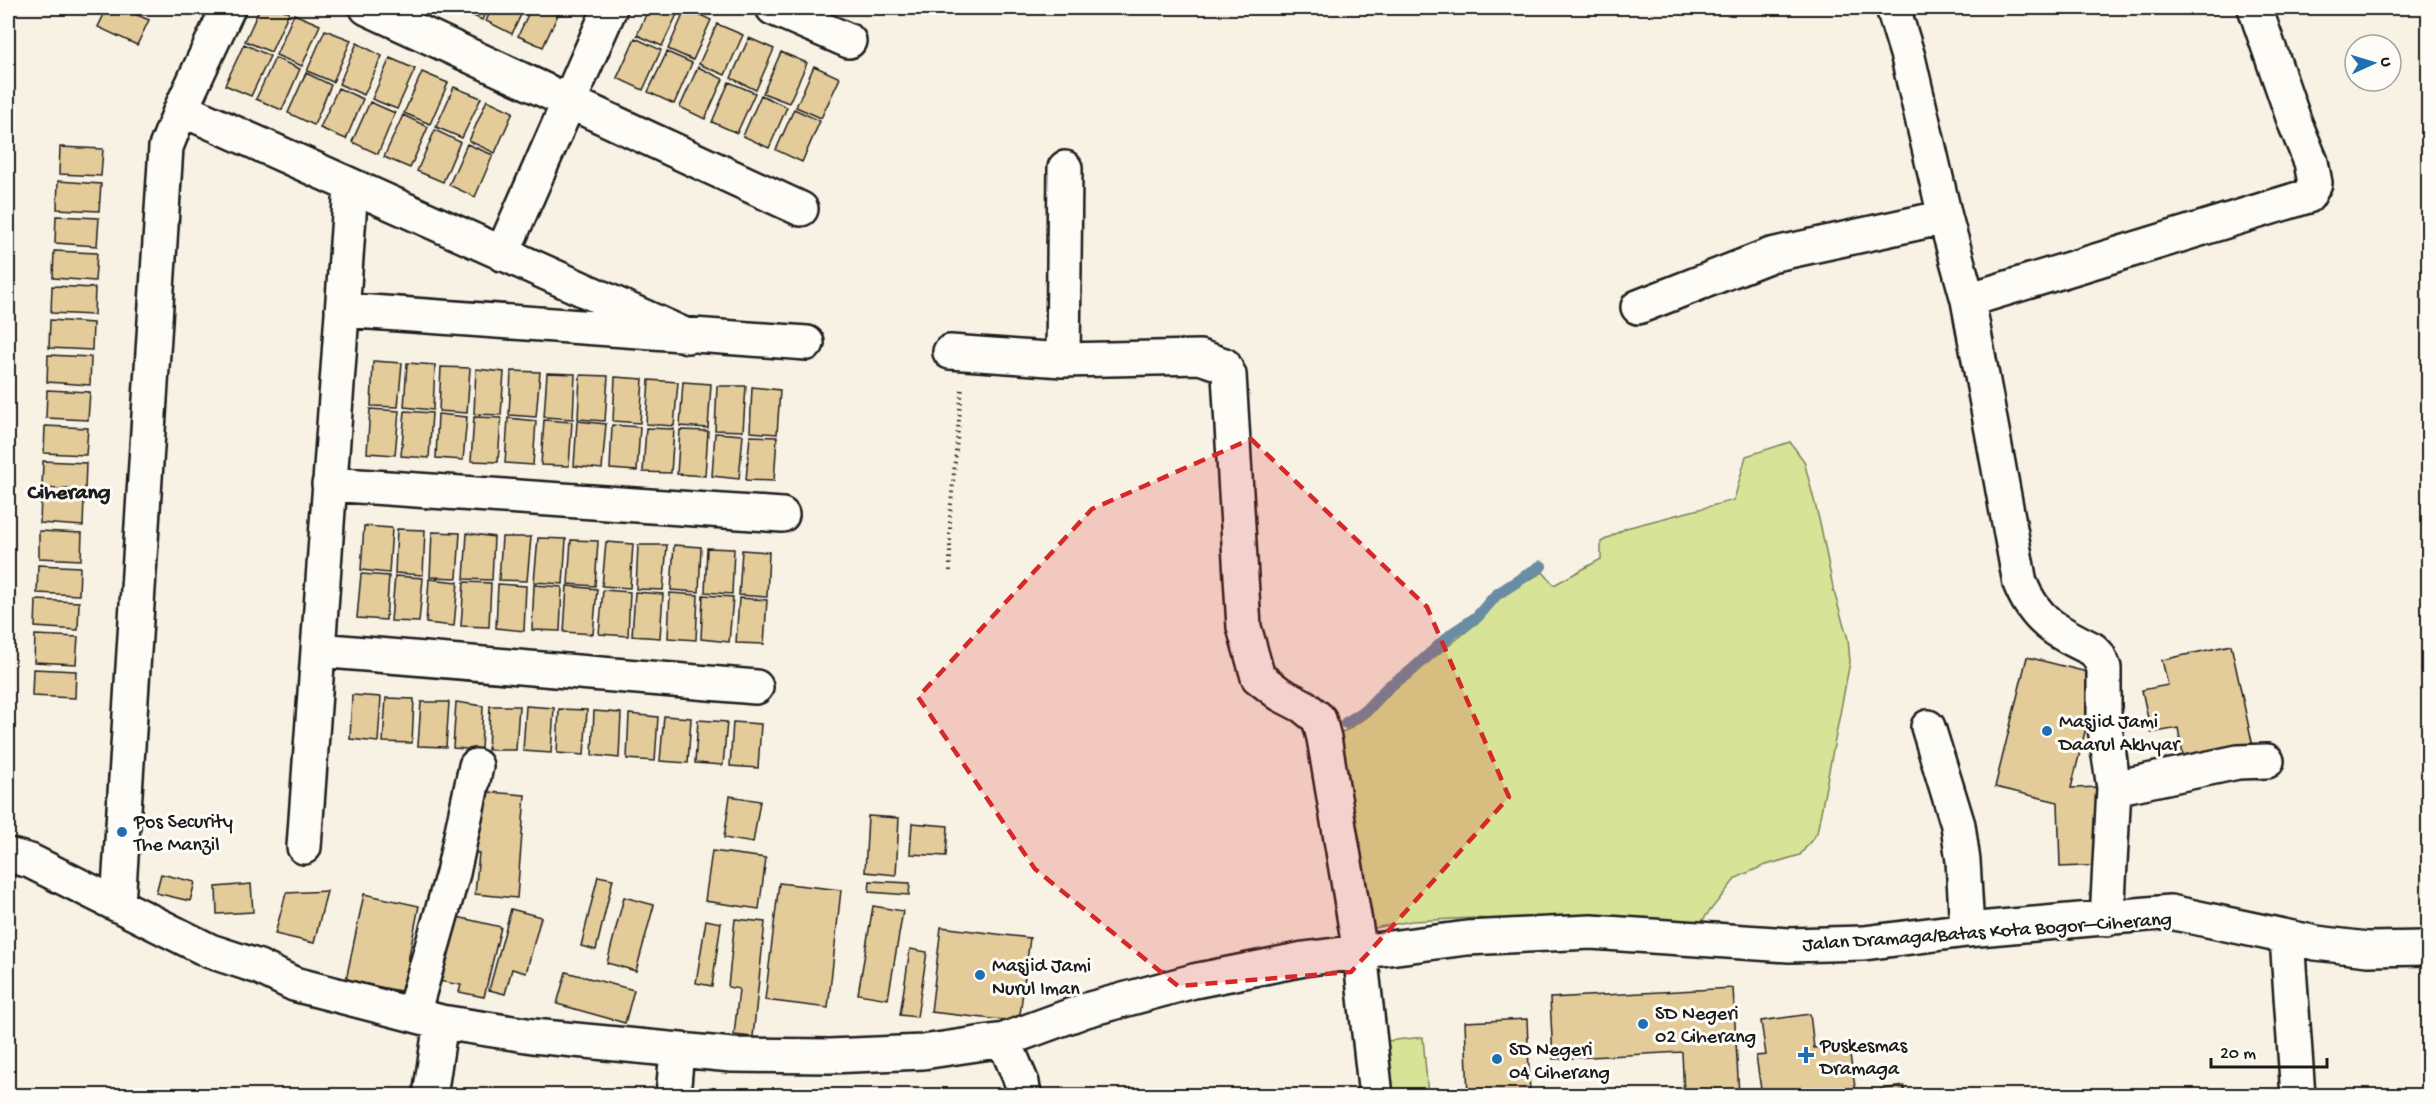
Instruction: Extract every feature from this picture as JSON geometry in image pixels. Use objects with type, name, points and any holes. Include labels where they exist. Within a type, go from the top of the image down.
[{"type":"street","points":[[118,904],[166,147],[228,8]]},
{"type":"street","points":[[367,8],[801,209]]},
{"type":"street","points":[[502,254],[610,8]]},
{"type":"street","points":[[773,8],[849,41]]},
{"type":"street","points":[[1893,8],[1908,57],[1945,217],[1968,300],[2020,583],[2026,599],[2043,621],[2092,649],[2101,661],[2105,680],[2104,722],[2114,788],[2107,919]]},
{"type":"street","points":[[1968,300],[2308,196],[2315,183],[2311,162],[2254,8]]},
{"type":"street","points":[[181,109],[687,336]]},
{"type":"street","points":[[1063,360],[1065,168]]},
{"type":"street","points":[[304,847],[351,187]]},
{"type":"street","points":[[1638,307],[1771,255],[1945,217]]},
{"type":"street","points":[[342,310],[807,344]]},
{"type":"street","points":[[957,353],[1063,360],[1200,357],[1224,364],[1229,375],[1244,627],[1258,676],[1280,694],[1303,706],[1319,719],[1360,952],[1376,1095]]},
{"type":"street","points":[[329,484],[782,515]]},
{"type":"street","points":[[318,650],[756,687]]},
{"type":"street","points":[[1928,727],[1958,825],[1963,861],[1967,930]]},
{"type":"street","points":[[2114,788],[2238,762],[2267,761]]},
{"type":"street","points":[[430,1095],[427,1018],[453,873],[476,766]]},
{"type":"street","name":"Jalan Dramaga/Batas Kota Bogor–Ciherang","points":[[8,855],[30,861],[210,951],[259,967],[294,984],[427,1018],[533,1036],[732,1055],[830,1056],[923,1052],[1004,1040],[1086,1010],[1194,981],[1304,959],[1467,938],[1591,932],[1790,945],[1864,943],[1967,930],[2170,912],[2287,938],[2348,948],[2428,948]]},
{"type":"street","points":[[2287,938],[2298,1095]]},
{"type":"street","points":[[1004,1040],[1022,1083],[1024,1095]]},
{"type":"street","points":[[673,1095],[677,1050]]},
{"type":"path","points":[[950,571],[950,514],[957,353]]},
{"type":"highlighted area","points":[[1251,439],[1427,607],[1509,797],[1351,972],[1178,986],[1035,869],[918,697],[1092,509]]},
{"type":"green space","points":[[1790,442],[1804,461],[1821,527],[1834,592],[1848,639],[1850,662],[1817,833],[1800,855],[1763,866],[1736,878],[1694,931],[1473,918],[1412,921],[1363,930],[1334,735],[1349,729],[1371,714],[1391,692],[1482,619],[1501,596],[1543,572],[1554,585],[1601,559],[1601,542],[1626,528],[1734,500],[1746,456]]},
{"type":"green space","points":[[1423,1037],[1428,1095],[1363,1095],[1358,1044]]},
{"type":"building","points":[[107,8],[121,8],[149,20],[137,45],[98,27]]},
{"type":"building","points":[[260,8],[279,8],[289,12],[271,52],[245,41]]},
{"type":"building","points":[[456,8],[487,8],[482,20]]},
{"type":"building","points":[[492,8],[524,8],[512,34],[486,21]]},
{"type":"building","points":[[531,8],[561,8],[543,47],[518,36]]},
{"type":"building","points":[[649,8],[680,8],[662,46],[637,35]]},
{"type":"building","points":[[686,8],[711,20],[693,60],[668,49]]},
{"type":"building","points":[[294,14],[320,25],[302,66],[276,55]]},
{"type":"building","points":[[717,24],[743,35],[725,75],[699,64]]},
{"type":"building","points":[[325,30],[351,40],[333,82],[307,71]]},
{"type":"building","points":[[635,38],[661,50],[643,90],[617,78]]},
{"type":"building","points":[[749,38],[774,49],[756,90],[731,78]]},
{"type":"building","points":[[357,43],[382,56],[364,95],[339,84]]},
{"type":"building","points":[[244,44],[270,56],[251,96],[225,85]]},
{"type":"building","points":[[667,52],[692,63],[674,104],[648,92]]},
{"type":"building","points":[[781,52],[807,63],[789,103],[763,93]]},
{"type":"building","points":[[275,58],[300,69],[282,110],[256,99]]},
{"type":"building","points":[[390,58],[415,69],[397,109],[372,99]]},
{"type":"building","points":[[814,66],[840,78],[821,118],[796,107]]},
{"type":"building","points":[[698,67],[723,79],[705,119],[680,107]]},
{"type":"building","points":[[422,72],[448,83],[430,124],[404,113]]},
{"type":"building","points":[[306,73],[331,85],[314,125],[288,113]]},
{"type":"building","points":[[729,82],[755,93],[737,133],[712,122]]},
{"type":"building","points":[[454,87],[481,98],[462,138],[436,127]]},
{"type":"building","points":[[338,88],[363,99],[346,139],[320,128]]},
{"type":"building","points":[[761,95],[787,107],[769,148],[743,136]]},
{"type":"building","points":[[487,100],[513,112],[495,153],[469,141]]},
{"type":"building","points":[[370,102],[395,113],[378,154],[352,142]]},
{"type":"building","points":[[794,109],[820,121],[802,162],[776,150]]},
{"type":"building","points":[[403,115],[428,127],[410,168],[384,157]]},
{"type":"building","points":[[435,130],[460,142],[443,182],[417,171]]},
{"type":"building","points":[[467,144],[493,155],[475,197],[449,185]]},
{"type":"building","points":[[60,147],[103,149],[101,176],[59,174]]},
{"type":"building","points":[[58,181],[101,184],[99,211],[57,209]]},
{"type":"building","points":[[56,216],[99,218],[97,246],[55,243]]},
{"type":"building","points":[[54,251],[97,253],[95,281],[53,278]]},
{"type":"building","points":[[52,286],[95,288],[94,315],[51,313]]},
{"type":"building","points":[[50,320],[93,323],[92,350],[49,348]]},
{"type":"building","points":[[48,355],[91,357],[90,385],[47,382]]},
{"type":"building","points":[[373,361],[402,363],[398,407],[371,406]]},
{"type":"building","points":[[407,363],[435,365],[433,410],[404,407]]},
{"type":"building","points":[[441,367],[470,368],[467,413],[439,411]]},
{"type":"building","points":[[476,369],[504,372],[501,415],[474,414]]},
{"type":"building","points":[[511,371],[540,372],[536,417],[509,415]]},
{"type":"building","points":[[547,373],[575,374],[573,419],[544,417]]},
{"type":"building","points":[[580,375],[608,376],[605,421],[578,419]]},
{"type":"building","points":[[615,377],[643,379],[640,423],[613,421]]},
{"type":"building","points":[[649,380],[678,382],[674,426],[646,424]]},
{"type":"building","points":[[683,382],[711,384],[708,428],[680,426]]},
{"type":"building","points":[[717,386],[746,386],[743,431],[715,430]]},
{"type":"building","points":[[752,387],[780,390],[777,434],[750,432]]},
{"type":"building","points":[[47,390],[90,392],[88,420],[46,418]]},
{"type":"building","points":[[370,409],[399,411],[395,455],[367,453]]},
{"type":"building","points":[[405,411],[432,413],[429,458],[401,456]]},
{"type":"building","points":[[438,414],[467,417],[463,460],[436,458]]},
{"type":"building","points":[[474,417],[501,418],[498,462],[471,461]]},
{"type":"building","points":[[508,418],[536,421],[533,465],[505,463]]},
{"type":"building","points":[[544,420],[572,422],[569,466],[541,465]]},
{"type":"building","points":[[577,421],[606,424],[602,469],[574,466]]},
{"type":"building","points":[[612,425],[640,427],[637,471],[610,469]]},
{"type":"building","points":[[45,426],[88,428],[86,455],[44,453]]},
{"type":"building","points":[[646,428],[674,429],[671,473],[643,472]]},
{"type":"building","points":[[680,430],[708,431],[705,476],[677,474]]},
{"type":"building","points":[[715,433],[743,435],[739,479],[712,476]]},
{"type":"building","points":[[750,436],[777,437],[774,481],[746,480]]},
{"type":"building","points":[[43,461],[86,463],[85,490],[42,488]]},
{"type":"building","points":[[41,496],[84,498],[83,526],[40,523]]},
{"type":"building","points":[[364,526],[392,528],[389,573],[361,570]]},
{"type":"building","points":[[397,529],[425,530],[423,575],[395,573]]},
{"type":"building","points":[[39,531],[82,533],[81,560],[39,558]]},
{"type":"building","points":[[432,532],[460,533],[457,578],[430,577]]},
{"type":"building","points":[[467,533],[494,537],[492,580],[464,579]]},
{"type":"building","points":[[502,537],[531,537],[527,581],[499,580]]},
{"type":"building","points":[[538,538],[566,539],[563,584],[534,582]]},
{"type":"building","points":[[571,540],[598,541],[595,586],[568,584]]},
{"type":"building","points":[[606,542],[633,544],[630,588],[602,586]]},
{"type":"building","points":[[638,545],[667,545],[663,590],[636,589]]},
{"type":"building","points":[[674,545],[701,547],[699,592],[671,590]]},
{"type":"building","points":[[707,548],[734,549],[732,594],[705,592]]},
{"type":"building","points":[[742,550],[769,552],[767,597],[739,595]]},
{"type":"building","points":[[38,565],[80,567],[79,595],[37,593]]},
{"type":"building","points":[[361,574],[389,576],[386,620],[357,618]]},
{"type":"building","points":[[395,576],[423,578],[419,622],[391,621]]},
{"type":"building","points":[[429,579],[458,582],[454,626],[426,623]]},
{"type":"building","points":[[464,582],[491,583],[489,627],[461,626]]},
{"type":"building","points":[[498,584],[526,586],[524,631],[496,628]]},
{"type":"building","points":[[534,585],[562,587],[560,631],[532,630]]},
{"type":"building","points":[[567,586],[597,589],[593,634],[564,632]]},
{"type":"building","points":[[603,590],[630,592],[628,636],[599,634]]},
{"type":"building","points":[[635,592],[663,594],[660,638],[632,636]]},
{"type":"building","points":[[670,593],[698,595],[696,640],[668,638]]},
{"type":"building","points":[[703,595],[733,597],[729,642],[701,639]]},
{"type":"building","points":[[739,598],[767,600],[764,644],[736,643]]},
{"type":"building","points":[[36,600],[79,602],[78,630],[35,627]]},
{"type":"building","points":[[35,635],[78,637],[76,664],[34,662]]},
{"type":"building","points":[[2231,645],[2254,751],[2185,766],[2178,728],[2151,733],[2142,690],[2168,685],[2162,660]]},
{"type":"building","name":"Masjid Jami Daarul Akhyar","points":[[2027,657],[2099,675],[2071,788],[2102,787],[2105,865],[2060,867],[2058,802],[1995,787]]},
{"type":"building","points":[[33,669],[76,671],[75,698],[32,696]]},
{"type":"building","points":[[352,695],[381,697],[378,742],[350,739]]},
{"type":"building","points":[[386,698],[414,699],[412,743],[383,742]]},
{"type":"building","points":[[421,702],[449,702],[446,747],[418,746]]},
{"type":"building","points":[[456,702],[483,706],[481,750],[453,748]]},
{"type":"building","points":[[490,706],[519,706],[516,750],[488,750]]},
{"type":"building","points":[[526,706],[554,708],[551,753],[523,751]]},
{"type":"building","points":[[559,709],[587,710],[584,755],[557,753]]},
{"type":"building","points":[[594,711],[621,713],[619,758],[592,755]]},
{"type":"building","points":[[629,714],[658,717],[655,761],[627,759]]},
{"type":"building","points":[[664,716],[691,718],[688,763],[660,761]]},
{"type":"building","points":[[698,720],[727,722],[723,765],[695,763]]},
{"type":"building","points":[[733,722],[761,724],[758,768],[730,766]]},
{"type":"building","points":[[476,791],[525,795],[517,898],[475,894],[479,853],[471,853]]},
{"type":"building","points":[[730,796],[760,801],[753,843],[724,838]]},
{"type":"building","points":[[868,816],[899,818],[896,875],[865,872]]},
{"type":"building","points":[[912,823],[948,826],[946,856],[910,854]]},
{"type":"building","points":[[712,851],[766,858],[759,909],[705,901]]},
{"type":"building","points":[[161,874],[195,882],[190,901],[156,893]]},
{"type":"building","points":[[598,876],[613,879],[596,950],[581,946]]},
{"type":"building","points":[[870,881],[910,883],[909,895],[869,892]]},
{"type":"building","points":[[779,883],[841,890],[828,1008],[765,1000]]},
{"type":"building","points":[[251,884],[253,912],[217,914],[216,887]]},
{"type":"building","points":[[327,891],[314,943],[275,934],[286,893]]},
{"type":"building","points":[[364,894],[419,906],[408,961],[416,963],[410,993],[346,980]]},
{"type":"building","points":[[624,897],[654,905],[636,971],[607,963]]},
{"type":"building","points":[[873,906],[903,911],[888,999],[858,994]]},
{"type":"building","points":[[511,909],[541,917],[526,973],[512,969],[505,994],[489,990]]},
{"type":"building","points":[[453,916],[501,927],[484,997],[459,992],[461,985],[438,981]]},
{"type":"building","points":[[735,919],[765,922],[753,1037],[734,1035],[739,989],[728,987]]},
{"type":"building","points":[[706,920],[721,923],[712,986],[696,983]]},
{"type":"building","name":"Masjid Jami Nurul Iman","points":[[941,927],[1030,938],[1019,1022],[931,1012]]},
{"type":"building","points":[[910,949],[927,952],[917,1017],[900,1015]]},
{"type":"building","points":[[566,972],[634,990],[625,1023],[557,1004]]},
{"type":"building","name":"SD Negeri 02 Ciherang","points":[[1733,988],[1739,1096],[1684,1096],[1682,1052],[1553,1059],[1550,998]]},
{"type":"building","name":"Puskesmas Dramaga","points":[[1810,1014],[1814,1048],[1848,1043],[1856,1093],[1904,1086],[1905,1096],[1762,1096],[1756,1056],[1766,1055],[1761,1021]]},
{"type":"building","name":"SD Negeri 04 Ciherang","points":[[1527,1019],[1530,1096],[1468,1096],[1465,1022]]},
{"type":"waterway","points":[[1346,723],[1365,711],[1389,686],[1410,672],[1453,633],[1477,617],[1496,595],[1541,566]]},
{"type":"place","name":"Masjid Jami Daarul Akhyar","points":[[2047,731]]},
{"type":"place","name":"Pos Security The Manzil","points":[[122,832]]},
{"type":"place","name":"Masjid Jami Nurul Iman","points":[[980,975]]},
{"type":"place","name":"SD Negeri 02 Ciherang","points":[[1643,1024]]},
{"type":"place","name":"Puskesmas Dramaga","points":[[1806,1055]]},
{"type":"place","name":"SD Negeri 04 Ciherang","points":[[1497,1059]]},
{"type":"district","name":"Ciherang","points":[[69,490]]}]
